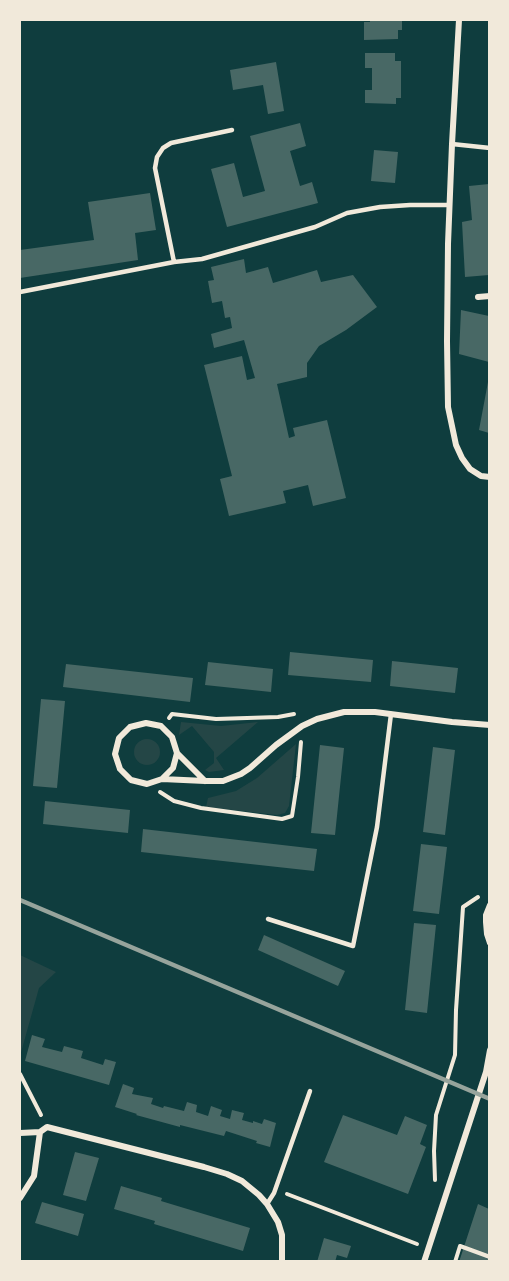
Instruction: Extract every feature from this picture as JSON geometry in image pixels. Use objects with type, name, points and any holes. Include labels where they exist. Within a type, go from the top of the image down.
[{"type":"street","points":[[459,20],[449,205],[448,407],[456,445],[462,458],[470,469],[481,476],[489,477]]},
{"type":"street","points":[[478,297],[489,296]]},
{"type":"street","points":[[205,781],[177,753],[172,737],[161,726],[146,723],[130,727],[119,738],[116,754],[120,769],[131,780],[147,784],[162,779],[205,781],[223,781],[250,768],[302,726],[317,719],[345,712],[375,712],[489,725]]},
{"type":"street","points":[[162,779],[173,768],[177,753]]},
{"type":"street","points":[[489,905],[486,922],[489,943]]},
{"type":"street","points":[[424,1262],[486,1072],[489,1050]]},
{"type":"street","points":[[20,1133],[40,1132],[47,1127],[204,1167],[242,1181],[267,1204],[278,1222],[282,1234],[282,1262]]},
{"type":"street","points":[[20,1198],[34,1176],[40,1132]]},
{"type":"lane","points":[[174,262],[155,168],[157,157],[163,148],[171,143],[232,130]]},
{"type":"lane","points":[[452,144],[489,148]]},
{"type":"lane","points":[[20,292],[174,262],[202,259],[315,227],[347,213],[380,207],[449,205]]},
{"type":"lane","points":[[268,919],[353,946],[377,827],[391,714]]},
{"type":"lane","points":[[267,1204],[274,1193],[310,1091]]},
{"type":"path","points":[[161,726],[172,714],[216,719],[278,717],[304,713],[317,719]]},
{"type":"path","points":[[147,784],[174,801],[201,808],[282,819],[292,816],[302,726]]},
{"type":"path","points":[[435,1188],[436,1115],[455,1055],[463,907],[481,896]]},
{"type":"path","points":[[20,1074],[47,1127]]},
{"type":"path","points":[[274,1193],[288,1194],[418,1244]]},
{"type":"path","points":[[415,1253],[421,1236]]},
{"type":"path","points":[[455,1262],[460,1246],[489,1257]]},
{"type":"shaded area","points":[[181,722],[221,726],[258,722],[216,758],[224,770],[209,772],[205,770],[214,763],[214,752],[192,726],[179,735]]},
{"type":"shaded area","points":[[147,739],[156,743],[160,752],[156,761],[147,765],[138,761],[134,752],[138,743]]},
{"type":"shaded area","points":[[296,744],[289,806],[285,813],[277,815],[206,807],[208,798],[236,791],[257,778]]},
{"type":"shaded area","points":[[20,955],[56,972],[39,988],[20,1056]]},
{"type":"building","points":[[370,20],[402,20],[402,30],[398,30],[398,39],[364,40],[364,22],[370,22]]},
{"type":"building","points":[[365,53],[395,53],[395,61],[401,61],[401,98],[396,98],[396,104],[365,103],[365,90],[372,90],[372,68],[365,68]]},
{"type":"building","points":[[276,62],[284,111],[268,114],[263,85],[233,90],[230,70]]},
{"type":"building","points":[[300,123],[306,146],[290,151],[300,186],[312,182],[318,203],[227,227],[211,169],[234,163],[243,197],[265,191],[250,136]]},
{"type":"building","points":[[374,150],[398,152],[395,183],[371,181]]},
{"type":"building","points":[[489,184],[489,275],[465,277],[462,222],[472,220],[469,186]]},
{"type":"building","points":[[150,193],[156,230],[135,233],[138,260],[20,278],[20,250],[94,240],[88,202]]},
{"type":"building","points":[[244,259],[246,273],[268,267],[273,283],[317,270],[321,282],[353,275],[377,307],[319,346],[307,363],[307,377],[277,384],[289,438],[295,436],[293,428],[327,420],[346,498],[313,506],[308,485],[283,491],[286,503],[229,516],[220,479],[232,476],[204,365],[242,356],[247,380],[255,378],[244,340],[214,348],[211,334],[232,328],[230,317],[225,318],[222,301],[212,303],[208,281],[214,280],[211,267]]},
{"type":"building","points":[[461,310],[489,316],[489,362],[459,354]]},
{"type":"building","points":[[489,382],[489,433],[479,430]]},
{"type":"building","points":[[290,652],[373,660],[371,682],[288,675]]},
{"type":"building","points":[[392,661],[458,668],[455,693],[390,686]]},
{"type":"building","points":[[208,662],[273,669],[271,692],[205,685]]},
{"type":"building","points":[[66,664],[193,678],[190,702],[63,687]]},
{"type":"building","points":[[41,699],[65,701],[57,788],[33,786]]},
{"type":"building","points":[[320,745],[344,748],[335,835],[311,833]]},
{"type":"building","points":[[433,747],[455,750],[445,835],[423,832]]},
{"type":"building","points":[[45,801],[130,810],[128,833],[43,824]]},
{"type":"building","points":[[143,829],[317,849],[314,871],[141,852]]},
{"type":"building","points":[[421,844],[447,847],[439,914],[413,911]]},
{"type":"building","points":[[414,923],[436,925],[427,1013],[405,1010]]},
{"type":"building","points":[[264,935],[345,971],[338,986],[258,950]]},
{"type":"building","points":[[32,1035],[45,1039],[42,1047],[62,1052],[64,1046],[83,1051],[81,1058],[103,1065],[105,1059],[116,1062],[109,1085],[25,1061]]},
{"type":"building","points":[[123,1084],[134,1088],[132,1094],[153,1098],[151,1104],[163,1108],[164,1106],[184,1111],[187,1102],[197,1105],[196,1112],[208,1116],[211,1106],[222,1110],[220,1116],[230,1119],[232,1110],[244,1113],[242,1120],[262,1124],[264,1119],[276,1123],[270,1147],[226,1131],[224,1136],[180,1125],[180,1127],[115,1107]]},
{"type":"building","points":[[343,1115],[397,1135],[405,1116],[427,1125],[420,1144],[426,1147],[408,1194],[324,1162]]},
{"type":"building","points":[[75,1152],[99,1158],[86,1201],[63,1195]]},
{"type":"building","points":[[121,1186],[162,1198],[161,1201],[250,1228],[243,1251],[154,1224],[155,1221],[114,1209]]},
{"type":"building","points":[[42,1202],[84,1214],[78,1236],[35,1223]]},
{"type":"building","points":[[478,1204],[489,1209],[489,1262],[459,1262]]},
{"type":"building","points":[[324,1238],[351,1246],[347,1258],[337,1255],[335,1262],[317,1262]]},
{"type":"railway","points":[[20,900],[490,1099]]}]
